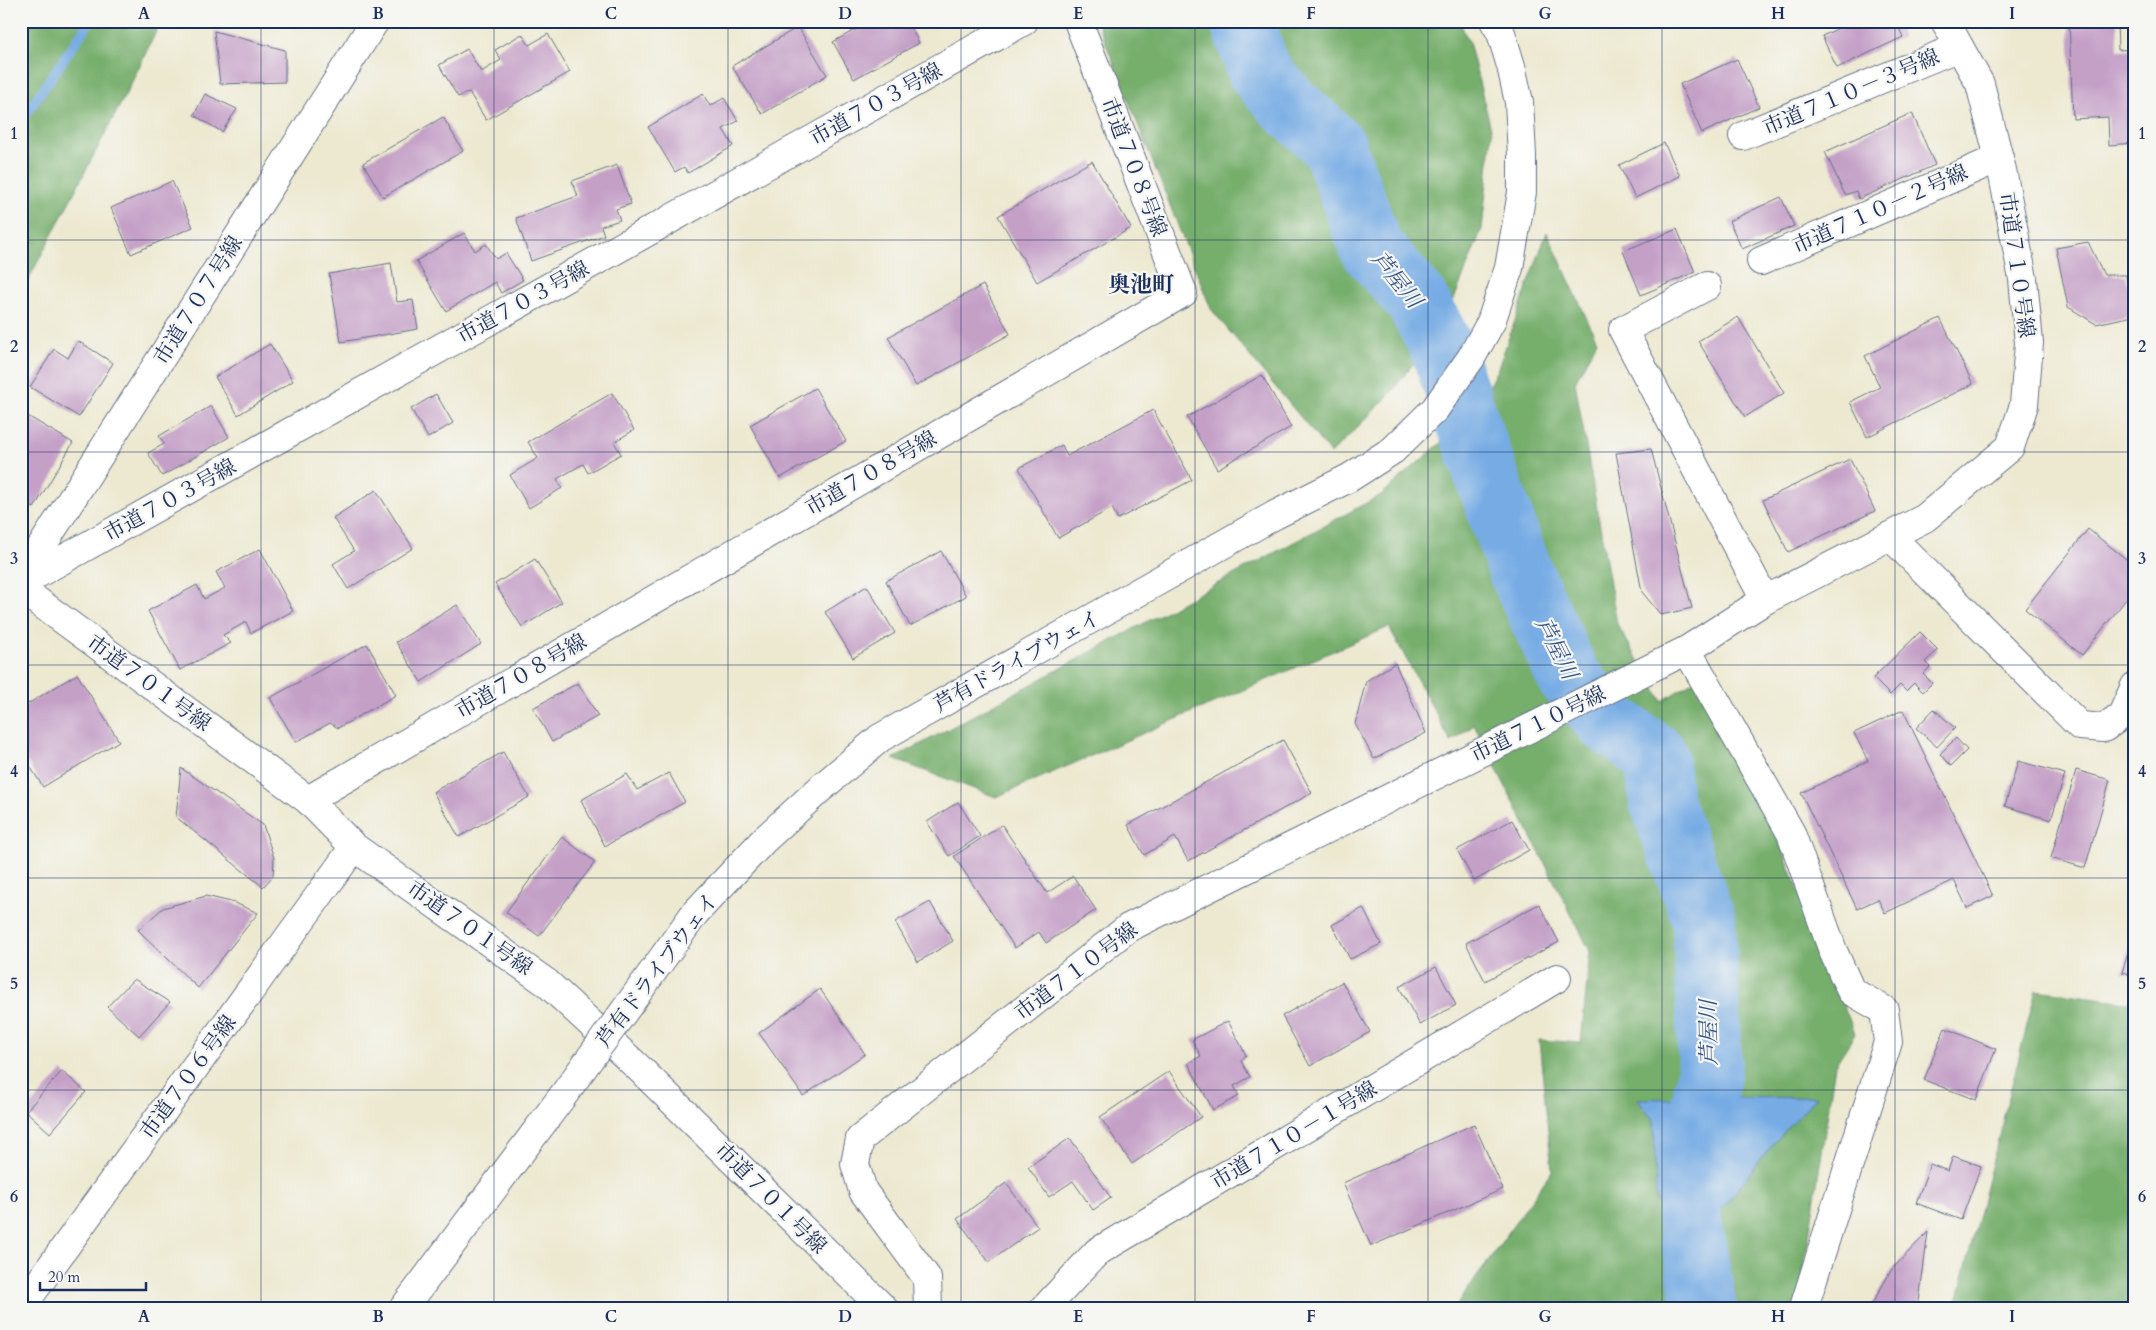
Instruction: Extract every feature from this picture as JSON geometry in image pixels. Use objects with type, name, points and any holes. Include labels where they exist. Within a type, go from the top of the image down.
[{"type":"street","name":"市道７０７号線","points":[[21,579],[375,21]]},
{"type":"street","name":"市道７０３号線","points":[[21,583],[1024,21]]},
{"type":"street","name":"市道７０８号線","points":[[308,800],[1183,293],[1078,21]]},
{"type":"street","name":"芦有ドライブウェイ","points":[[403,1309],[562,1097],[695,913],[764,840],[821,788],[880,738],[1275,515],[1349,478],[1393,450],[1435,409],[1471,358],[1491,322],[1509,268],[1522,192],[1519,102],[1511,66],[1494,21]]},
{"type":"street","name":"市道７１０号線","points":[[928,1309],[927,1278],[863,1191],[855,1164],[860,1139],[1128,928],[1687,650],[1765,600],[1924,518],[2010,447],[2024,405],[2029,342],[2023,280],[1999,158],[1980,84],[1945,21]]},
{"type":"street","name":"市道７１０－３号線","points":[[1743,136],[1959,47]]},
{"type":"street","name":"市道７１０－２号線","points":[[1761,261],[1999,158]]},
{"type":"street","points":[[1707,286],[1623,330],[1765,600]]},
{"type":"street","points":[[1890,536],[2080,726],[2104,728],[2110,724],[2122,715],[2135,686]]},
{"type":"street","name":"市道７０１号線","points":[[21,589],[308,800],[354,847],[547,983],[642,1071],[884,1309]]},
{"type":"street","points":[[1687,650],[1791,833],[1833,951],[1851,991],[1884,1010],[1888,1042],[1805,1304]]},
{"type":"street","name":"市道７０６号線","points":[[21,1308],[354,847]]},
{"type":"street","name":"市道７１０－１号線","points":[[1044,1309],[1097,1252],[1557,978]]},
{"type":"green space","points":[[21,21],[161,21],[130,86],[21,294]]},
{"type":"green space","points":[[1097,21],[1459,21],[1469,42],[1492,133],[1482,229],[1445,322],[1391,393],[1331,454],[1211,309]]},
{"type":"green space","points":[[1547,232],[1597,341],[1575,382],[1617,624],[1662,701],[1694,681],[1780,843],[1855,1034],[1835,1065],[1798,1309],[1454,1309],[1552,1171],[1539,1040],[1581,1043],[1590,951],[1474,725],[1451,742],[1389,627],[996,797],[893,759],[1381,495],[1474,414],[1498,368]]},
{"type":"green space","points":[[2036,990],[2135,1003],[2135,1309],[1955,1309]]},
{"type":"water","points":[[1816,1097],[1773,1144],[1714,1219],[1721,1309],[1689,1309],[1656,1196],[1654,1121],[1638,1099]]},
{"type":"building","points":[[871,21],[907,21],[919,43],[854,79],[833,42]]},
{"type":"building","points":[[1701,21],[1716,21],[1703,27]]},
{"type":"building","points":[[1854,21],[1896,21],[1903,37],[1837,68],[1822,36]]},
{"type":"building","points":[[2069,21],[2117,21],[2118,50],[2135,49],[2135,143],[2109,145],[2108,117],[2073,119]]},
{"type":"building","points":[[798,27],[827,75],[762,114],[732,66]]},
{"type":"building","points":[[214,31],[285,50],[285,82],[220,84]]},
{"type":"building","points":[[522,34],[529,45],[548,34],[570,72],[486,120],[469,92],[458,97],[439,65],[467,49],[481,72],[501,60],[495,50]]},
{"type":"building","points":[[1737,59],[1759,107],[1702,133],[1680,84]]},
{"type":"building","points":[[205,94],[237,109],[222,132],[194,115]]},
{"type":"building","points":[[703,94],[710,106],[724,98],[738,121],[723,129],[733,146],[688,173],[684,167],[675,172],[648,127]]},
{"type":"building","points":[[1912,113],[1935,165],[1859,199],[1856,191],[1845,195],[1825,152]]},
{"type":"building","points":[[443,117],[463,151],[383,197],[363,163]]},
{"type":"building","points":[[1664,143],[1680,176],[1635,198],[1619,165]]},
{"type":"building","points":[[1092,161],[1131,228],[1037,282],[998,216]]},
{"type":"building","points":[[617,165],[631,204],[616,209],[620,220],[601,226],[604,235],[531,261],[516,218],[578,196],[572,181]]},
{"type":"building","points":[[172,181],[193,227],[131,254],[111,208]]},
{"type":"building","points":[[1781,197],[1794,226],[1742,249],[1729,221]]},
{"type":"building","points":[[1677,229],[1695,272],[1641,295],[1623,251]]},
{"type":"building","points":[[464,233],[475,251],[486,244],[496,259],[506,253],[523,280],[501,293],[495,282],[446,311],[416,261]]},
{"type":"building","points":[[2088,242],[2104,275],[2126,275],[2133,316],[2096,324],[2068,307],[2056,248]]},
{"type":"building","points":[[391,263],[397,302],[413,300],[418,329],[341,342],[329,274]]},
{"type":"building","points":[[983,285],[1010,334],[916,386],[888,337]]},
{"type":"building","points":[[1738,317],[1784,393],[1745,417],[1698,341]]},
{"type":"building","points":[[1940,318],[1973,384],[1867,437],[1850,402],[1880,387],[1865,356]]},
{"type":"building","points":[[78,341],[113,363],[79,417],[30,387],[54,349],[68,358]]},
{"type":"building","points":[[270,344],[293,381],[238,415],[215,377]]},
{"type":"building","points":[[1262,375],[1291,427],[1217,469],[1187,417]]},
{"type":"building","points":[[815,388],[846,441],[780,478],[750,425]]},
{"type":"building","points":[[612,393],[634,430],[614,442],[621,454],[588,473],[583,464],[557,479],[562,488],[529,508],[510,475],[538,458],[528,442]]},
{"type":"building","points":[[436,394],[453,423],[428,438],[411,409]]},
{"type":"building","points":[[211,406],[229,437],[162,476],[148,453],[164,444],[159,436]]},
{"type":"building","points":[[1153,410],[1192,480],[1118,519],[1112,508],[1058,538],[1019,468],[1062,445],[1067,456]]},
{"type":"building","points":[[21,412],[73,443],[34,508],[21,500]]},
{"type":"building","points":[[1651,449],[1692,608],[1661,615],[1642,592],[1616,453]]},
{"type":"building","points":[[1850,459],[1875,511],[1788,552],[1763,500]]},
{"type":"building","points":[[376,490],[413,548],[348,589],[333,564],[354,551],[333,518]]},
{"type":"building","points":[[2088,529],[2135,566],[2135,588],[2082,655],[2025,609]]},
{"type":"building","points":[[260,549],[293,611],[251,633],[246,622],[223,635],[231,643],[180,670],[148,611],[197,585],[204,599],[225,588],[216,572]]},
{"type":"building","points":[[941,551],[966,596],[910,626],[886,581]]},
{"type":"building","points":[[535,559],[562,602],[522,627],[495,584]]},
{"type":"building","points":[[867,586],[895,633],[853,658],[825,612]]},
{"type":"building","points":[[457,605],[481,644],[421,682],[396,642]]},
{"type":"building","points":[[1920,632],[1938,650],[1925,662],[1930,667],[1923,674],[1932,683],[1923,692],[1914,683],[1906,691],[1900,685],[1890,695],[1873,678]]},
{"type":"building","points":[[367,644],[396,695],[338,728],[330,723],[296,742],[270,698]]},
{"type":"building","points":[[1395,663],[1426,733],[1374,759],[1355,724],[1366,681]]},
{"type":"building","points":[[77,674],[119,741],[43,787],[21,752],[21,708]]},
{"type":"building","points":[[578,683],[598,716],[552,742],[533,708]]},
{"type":"building","points":[[1934,709],[1955,728],[1937,747],[1916,728]]},
{"type":"building","points":[[1903,710],[1993,896],[1967,908],[1954,880],[1885,913],[1878,899],[1857,909],[1801,793],[1868,761],[1854,733]]},
{"type":"building","points":[[1956,738],[1967,750],[1951,766],[1940,754]]},
{"type":"building","points":[[1283,740],[1312,793],[1188,861],[1175,837],[1144,855],[1128,825]]},
{"type":"building","points":[[503,752],[529,797],[459,837],[433,792]]},
{"type":"building","points":[[2018,761],[2065,774],[2051,820],[2005,806]]},
{"type":"building","points":[[181,768],[263,825],[274,858],[273,876],[263,887],[176,817]]},
{"type":"building","points":[[2076,770],[2110,780],[2085,868],[2051,858]]},
{"type":"building","points":[[669,773],[685,802],[605,846],[581,800],[627,774],[637,790]]},
{"type":"building","points":[[958,802],[980,836],[949,856],[927,822]]},
{"type":"building","points":[[1512,820],[1529,850],[1474,881],[1457,850]]},
{"type":"building","points":[[1002,825],[1047,893],[1073,876],[1096,910],[1046,943],[1039,932],[1015,948],[954,856]]},
{"type":"building","points":[[562,837],[595,862],[539,936],[506,912]]},
{"type":"building","points":[[206,896],[235,903],[258,913],[198,988],[138,930],[163,908]]},
{"type":"building","points":[[930,902],[953,941],[918,962],[895,922]]},
{"type":"building","points":[[1539,904],[1559,942],[1485,981],[1466,943]]},
{"type":"building","points":[[1363,908],[1381,944],[1350,959],[1332,925]]},
{"type":"building","points":[[2135,935],[2135,976],[2122,972]]},
{"type":"building","points":[[1436,967],[1456,1005],[1420,1025],[1399,987]]},
{"type":"building","points":[[134,979],[170,1002],[139,1036],[107,1007]]},
{"type":"building","points":[[1342,982],[1370,1032],[1310,1066],[1282,1016]]},
{"type":"building","points":[[820,989],[865,1054],[803,1096],[759,1033]]},
{"type":"building","points":[[1228,1021],[1246,1055],[1241,1061],[1250,1077],[1234,1086],[1239,1096],[1213,1110],[1188,1063],[1201,1056],[1192,1040]]},
{"type":"building","points":[[1945,1028],[1996,1049],[1976,1100],[1924,1080]]},
{"type":"building","points":[[62,1071],[86,1092],[50,1133],[26,1111]]},
{"type":"building","points":[[1169,1071],[1201,1117],[1132,1164],[1100,1117]]},
{"type":"building","points":[[1474,1124],[1503,1189],[1371,1246],[1343,1183]]},
{"type":"building","points":[[1070,1138],[1111,1198],[1093,1210],[1073,1181],[1049,1197],[1028,1167]]},
{"type":"building","points":[[1953,1156],[1981,1166],[1961,1220],[1916,1203],[1930,1164],[1948,1171]]},
{"type":"building","points":[[1006,1183],[1038,1227],[989,1262],[957,1219]]},
{"type":"building","points":[[1928,1232],[1918,1309],[1869,1309],[1892,1269]]},
{"type":"waterway","points":[[21,121],[90,21]]},
{"type":"waterway","name":"芦屋川","points":[[1242,21],[1259,71],[1287,103],[1334,146],[1371,248],[1416,299],[1441,346],[1520,571],[1569,678],[1607,721],[1656,756],[1661,801],[1704,920],[1710,1070],[1699,1123],[1689,1215],[1705,1309]]},
{"type":"district","name":"奥池町","points":[[1141,284]]}]
